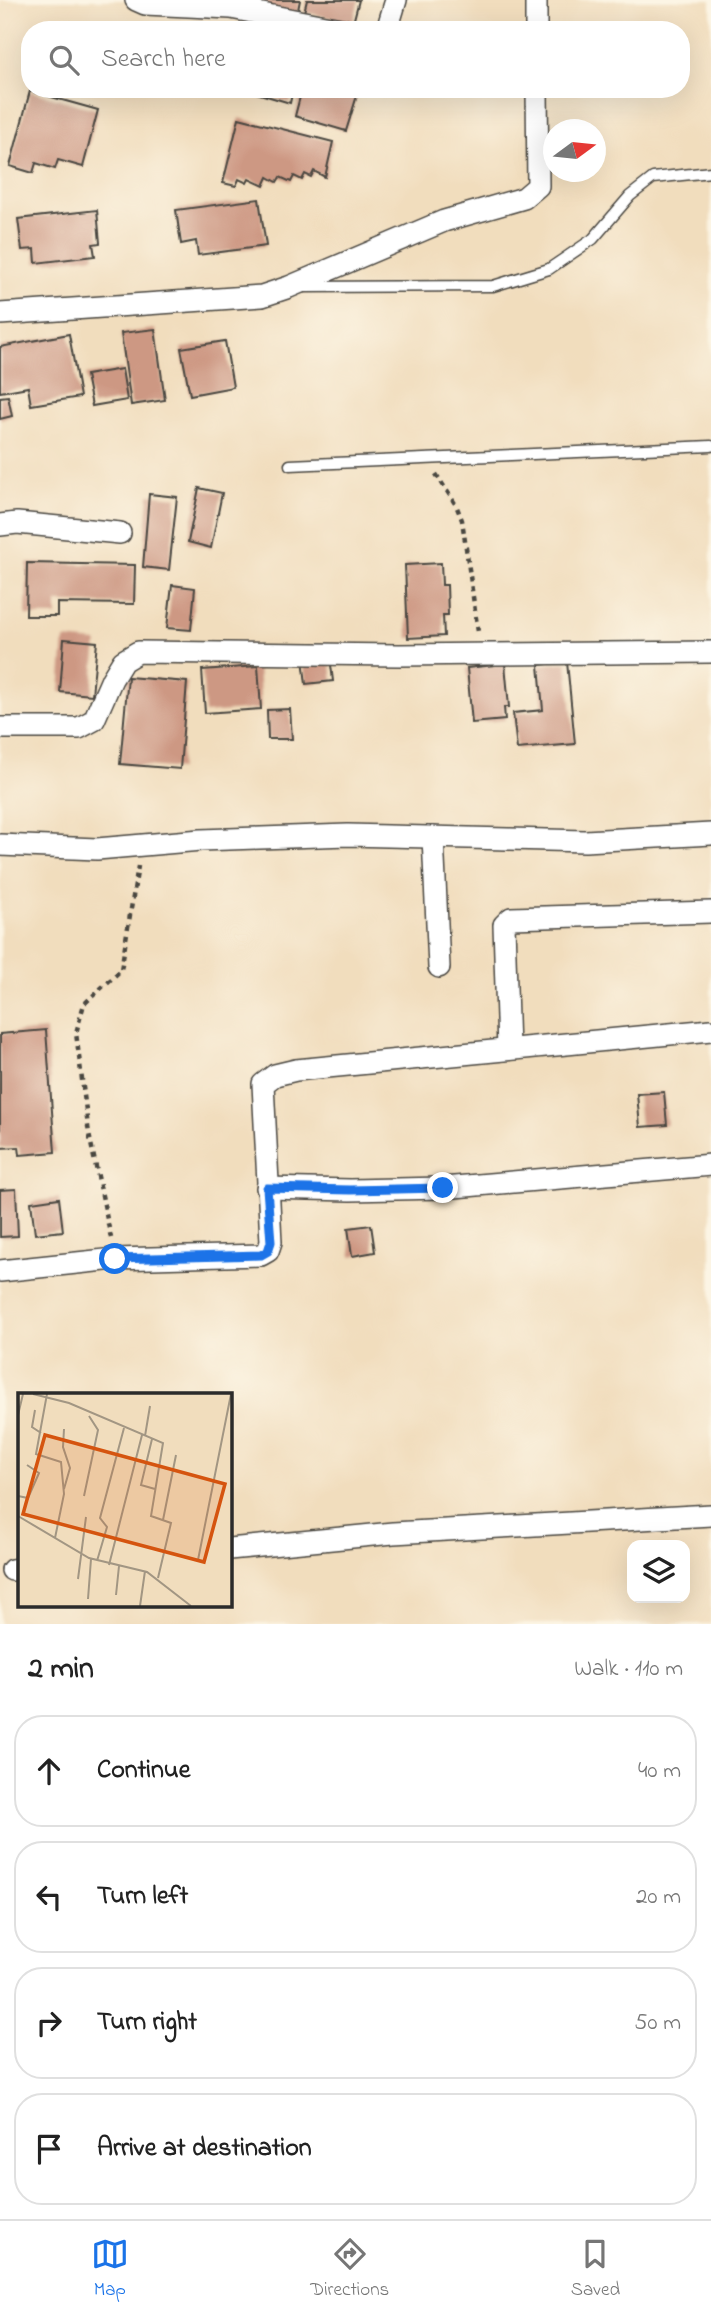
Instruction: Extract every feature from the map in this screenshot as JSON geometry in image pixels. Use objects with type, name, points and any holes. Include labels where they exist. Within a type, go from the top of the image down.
[{"type":"street","points":[[136,0],[145,4],[231,8],[299,21]]},
{"type":"street","points":[[390,21],[396,0]]},
{"type":"street","points":[[536,0],[536,21]]},
{"type":"street","points":[[0,313],[262,296],[289,288],[444,221],[524,198],[538,186],[537,98]]},
{"type":"street","points":[[0,525],[17,523],[120,533]]},
{"type":"street","points":[[0,728],[79,729],[94,720],[123,661],[138,652],[711,652]]},
{"type":"street","points":[[0,845],[97,849],[201,840],[348,835],[585,841],[711,834]]},
{"type":"street","points":[[433,837],[439,967]]},
{"type":"street","points":[[508,1049],[504,925],[511,918],[711,912]]},
{"type":"street","points":[[0,1271],[115,1259],[261,1255],[268,1251],[271,1242],[263,1084],[275,1074],[296,1069],[711,1030]]},
{"type":"street","points":[[267,1188],[443,1188],[711,1165]]},
{"type":"street","points":[[231,1549],[393,1533],[711,1515]]},
{"type":"lane","points":[[289,288],[493,286],[549,270],[593,239],[630,195],[653,178],[711,173]]},
{"type":"lane","points":[[290,465],[711,446]]},
{"type":"path","points":[[426,458],[456,505],[462,520],[481,654]]},
{"type":"path","points":[[115,1259],[89,1134],[76,1034],[84,1004],[121,970],[137,867],[161,844]]},
{"type":"building","points":[[257,0],[300,0],[297,15],[256,7]]},
{"type":"building","points":[[307,0],[359,0],[354,21],[304,12]]},
{"type":"building","points":[[28,98],[55,98],[98,110],[83,167],[58,160],[55,169],[36,163],[33,173],[10,166]]},
{"type":"building","points":[[273,98],[291,98],[290,103]]},
{"type":"building","points":[[300,98],[356,98],[346,131],[295,116]]},
{"type":"building","points":[[239,118],[333,142],[325,177],[314,171],[311,177],[305,174],[302,180],[294,176],[291,182],[280,177],[277,182],[268,177],[264,186],[249,179],[247,183],[239,179],[236,186],[223,183]]},
{"type":"building","points":[[259,199],[266,246],[198,255],[196,241],[181,244],[176,210]]},
{"type":"building","points":[[97,210],[100,243],[93,244],[95,256],[36,263],[35,249],[22,250],[18,219]]},
{"type":"building","points":[[155,329],[165,400],[131,405],[121,333]]},
{"type":"building","points":[[69,334],[80,397],[31,405],[28,387],[0,392],[0,347]]},
{"type":"building","points":[[225,341],[233,387],[190,395],[181,348]]},
{"type":"building","points":[[122,369],[127,400],[92,406],[86,375]]},
{"type":"building","points":[[8,396],[12,416],[0,419],[0,397]]},
{"type":"building","points":[[199,488],[222,493],[211,548],[188,542]]},
{"type":"building","points":[[149,494],[177,497],[169,570],[143,567]]},
{"type":"building","points":[[27,563],[135,565],[134,604],[57,603],[57,616],[26,616]]},
{"type":"building","points":[[441,563],[442,585],[447,585],[448,615],[443,615],[444,636],[408,638],[405,565]]},
{"type":"building","points":[[172,585],[195,588],[191,630],[167,628]]},
{"type":"building","points":[[64,639],[97,642],[92,695],[60,692]]},
{"type":"building","points":[[330,657],[333,681],[306,684],[303,659]]},
{"type":"building","points":[[567,662],[575,744],[517,749],[513,713],[543,710],[539,665]]},
{"type":"building","points":[[505,664],[509,707],[504,707],[505,720],[472,723],[467,668]]},
{"type":"building","points":[[258,666],[261,709],[205,713],[202,670]]},
{"type":"building","points":[[128,677],[187,682],[180,769],[120,764]]},
{"type":"building","points":[[290,709],[292,739],[268,739],[267,710]]},
{"type":"building","points":[[46,1030],[55,1152],[20,1155],[19,1147],[0,1148],[0,1034]]},
{"type":"building","points":[[664,1092],[667,1125],[640,1127],[637,1094]]},
{"type":"building","points":[[16,1189],[18,1236],[0,1237],[0,1190]]},
{"type":"building","points":[[59,1198],[63,1231],[35,1234],[31,1202]]},
{"type":"building","points":[[371,1225],[375,1252],[352,1256],[348,1228]]},
{"type":"route","points":[[115,1259],[261,1255],[268,1251],[271,1242],[267,1188],[443,1188]]}]
